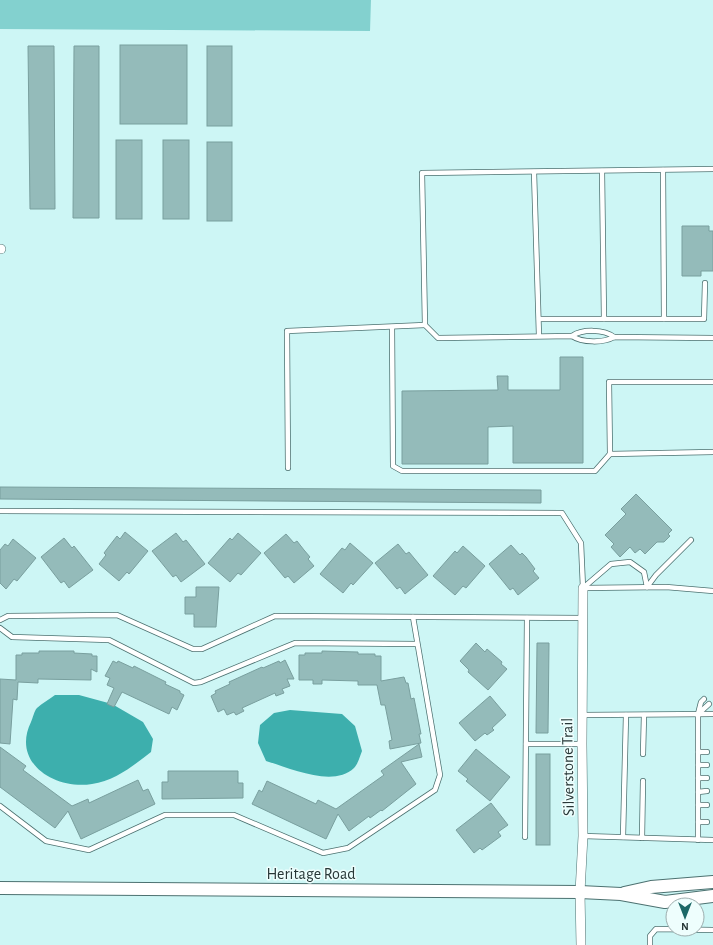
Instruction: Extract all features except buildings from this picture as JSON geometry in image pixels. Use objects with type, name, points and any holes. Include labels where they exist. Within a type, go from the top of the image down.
[{"type":"main road","name":"Heritage Road","points":[[621,894],[651,887],[713,882]]},
{"type":"main road","name":"Heritage Road","points":[[0,888],[580,892],[621,894],[665,902],[713,896]]},
{"type":"street","name":"Silverstone Trail","points":[[581,945],[580,892],[583,836],[583,588]]},
{"type":"lane","points":[[614,337],[608,332],[578,332],[572,336],[438,338],[425,325],[422,173],[713,169]]},
{"type":"lane","points":[[663,170],[664,319]]},
{"type":"lane","points":[[602,171],[604,319]]},
{"type":"lane","points":[[534,172],[540,336]]},
{"type":"lane","points":[[539,319],[704,319],[705,284]]},
{"type":"lane","points":[[288,468],[286,331],[425,325]]},
{"type":"lane","points":[[392,327],[393,466],[402,471],[595,471],[610,454],[609,382],[713,382]]},
{"type":"lane","points":[[572,336],[578,340],[608,341],[614,337],[713,338]]},
{"type":"lane","points":[[610,454],[713,452]]},
{"type":"lane","points":[[0,511],[562,513],[581,543],[583,588]]},
{"type":"lane","points":[[647,587],[656,575],[691,540]]},
{"type":"lane","points":[[583,588],[611,564],[630,562],[644,572],[647,587]]},
{"type":"lane","points":[[583,588],[647,587],[713,591]]},
{"type":"lane","points":[[0,620],[8,616],[117,615],[193,649],[202,649],[275,616],[582,618]]},
{"type":"lane","points":[[0,806],[46,841],[88,850],[165,815],[234,815],[323,853],[348,848],[436,790],[440,774],[413,617]]},
{"type":"lane","points":[[525,837],[527,618]]},
{"type":"lane","points":[[0,628],[12,637],[109,640],[194,683],[202,682],[295,643],[417,644]]},
{"type":"lane","points":[[698,840],[698,714],[700,702],[704,699]]},
{"type":"lane","points":[[698,714],[709,704]]},
{"type":"lane","points":[[582,715],[713,714]]},
{"type":"lane","points":[[623,837],[626,715]]},
{"type":"lane","points":[[643,754],[644,715]]},
{"type":"lane","points":[[526,744],[582,744]]},
{"type":"lane","points":[[698,752],[707,752]]},
{"type":"lane","points":[[698,766],[707,765]]},
{"type":"lane","points":[[698,778],[707,778]]},
{"type":"lane","points":[[642,838],[643,781]]},
{"type":"lane","points":[[698,792],[707,791]]},
{"type":"lane","points":[[698,806],[707,805]]},
{"type":"lane","points":[[698,822],[707,822]]},
{"type":"lane","points":[[583,836],[713,840]]},
{"type":"lane","points":[[650,945],[650,936],[656,929],[713,930]]},
{"type":"shaded area","points":[[0,0],[371,0],[370,31],[0,29]]},
{"type":"shaded area","points":[[55,695],[79,695],[112,704],[143,722],[153,739],[151,752],[124,772],[109,780],[92,784],[78,785],[64,783],[51,778],[40,771],[32,761],[27,750],[26,737],[36,709]]},
{"type":"shaded area","points":[[290,710],[342,714],[355,726],[362,751],[354,768],[345,774],[323,776],[299,772],[266,761],[258,743],[260,725],[274,713]]}]
